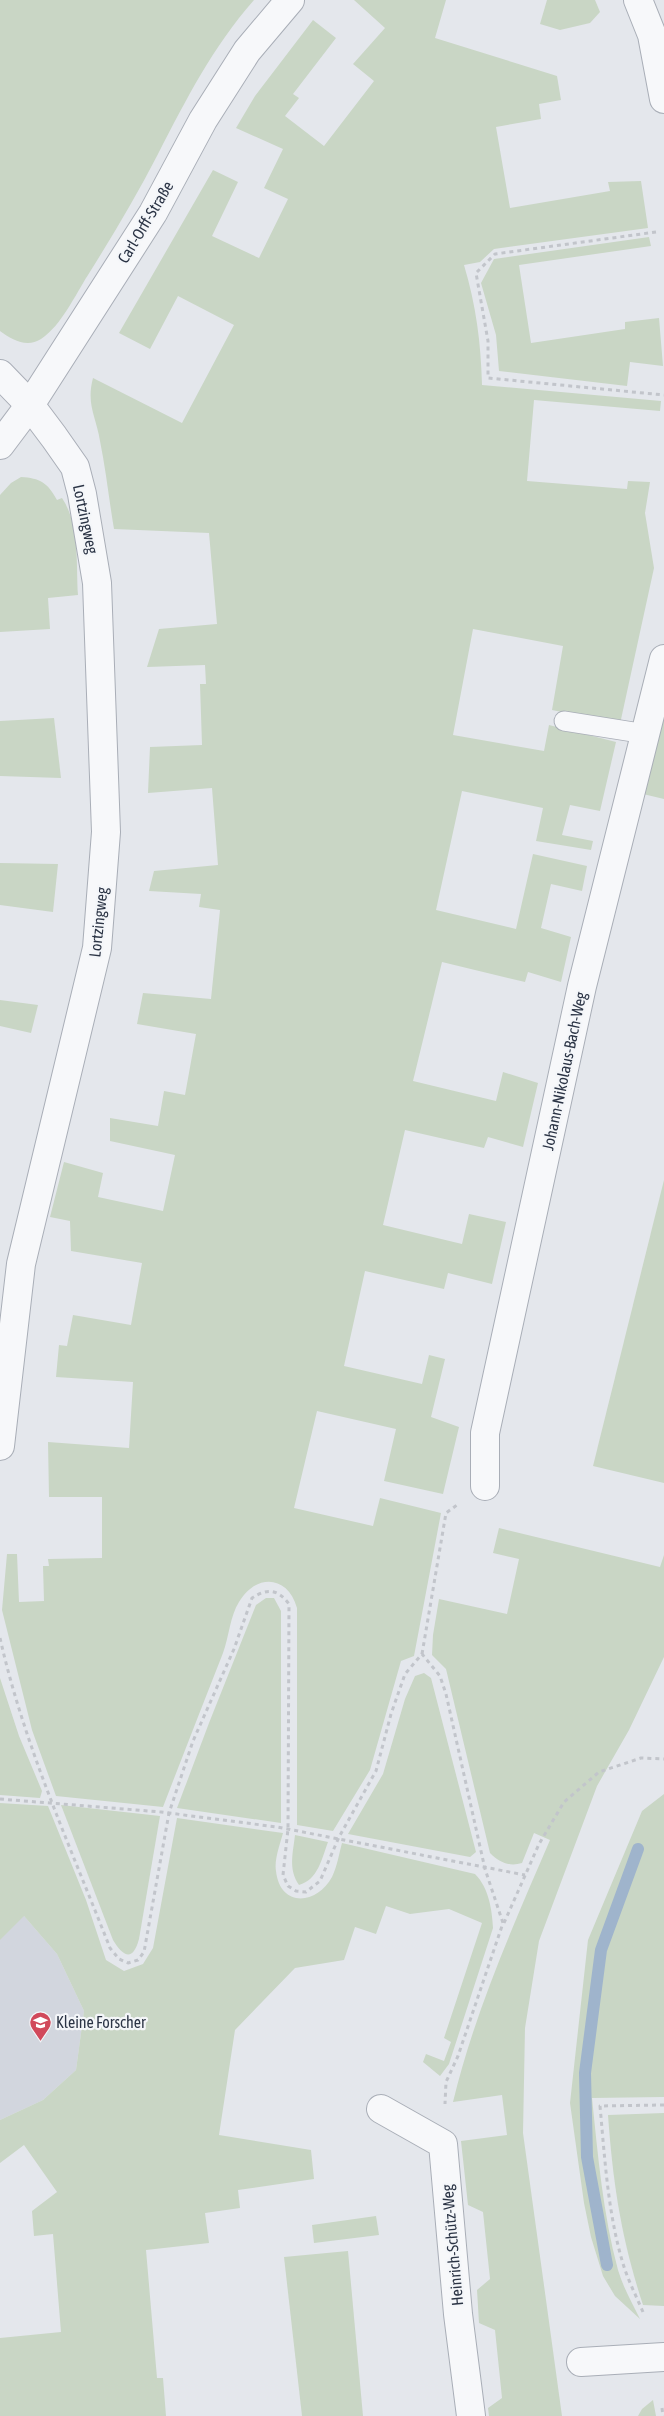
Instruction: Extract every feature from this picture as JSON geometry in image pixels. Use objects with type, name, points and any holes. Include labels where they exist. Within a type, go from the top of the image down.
[{"type":"street","name":"Carl-Orff-Straße","points":[[0,445],[30,405],[154,213],[203,120],[247,51],[290,0]]},
{"type":"street","points":[[638,0],[652,34],[664,99]]},
{"type":"street","name":"Lortzingweg","points":[[0,374],[30,405],[74,468],[91,537],[98,583],[106,832],[97,948],[21,1264],[0,1446]]},
{"type":"street","name":"Johann-Nikolaus-Bach-Weg","points":[[485,1486],[485,1433],[582,986],[664,660]]},
{"type":"street","points":[[381,2109],[443,2144]]},
{"type":"street","name":"Heinrich-Schütz-Weg","points":[[443,2144],[458,2314],[472,2416]]},
{"type":"street","points":[[580,2362],[664,2357]]},
{"type":"lane","points":[[564,721],[646,734]]},
{"type":"path","points":[[656,232],[495,254],[476,272],[488,341],[488,378],[664,394]]},
{"type":"path","points":[[0,1638],[19,1710],[52,1802],[110,1948],[119,1959],[128,1963],[138,1960],[144,1952],[169,1812],[193,1740],[234,1649],[252,1598],[268,1590],[283,1596],[289,1604],[288,1829],[283,1875],[288,1886],[296,1891],[306,1892],[320,1881],[339,1838],[376,1771],[391,1714],[406,1674],[422,1654],[446,1513],[485,1486]]},
{"type":"path","points":[[422,1654],[440,1676],[446,1694],[485,1869],[503,1923]]},
{"type":"path","points":[[443,2144],[446,2082],[458,2056],[503,1923],[539,1844],[564,1802],[599,1772],[641,1758],[664,1759]]},
{"type":"path","points":[[0,1799],[169,1812],[288,1829],[485,1869],[525,1875]]},
{"type":"path","points":[[643,2312],[625,2270],[616,2232],[607,2179],[600,2106],[664,2106]]},
{"type":"path","points":[[662,2408],[663,2416]]},
{"type":"shaded area","name":"Kleine Forscher","points":[[0,1902],[24,1916],[57,1954],[84,2011],[76,2070],[43,2100],[0,2120]]},
{"type":"green space","points":[[0,0],[254,0],[225,36],[201,74],[133,200],[68,309],[49,333],[36,342],[30,343],[15,340],[0,331]]},
{"type":"green space","points":[[354,0],[446,0],[435,38],[557,76],[561,100],[539,104],[541,119],[496,127],[510,208],[610,191],[608,182],[641,181],[648,228],[494,249],[480,262],[464,265],[477,324],[482,385],[661,401],[660,411],[534,400],[527,481],[627,489],[628,481],[650,482],[645,513],[654,568],[620,724],[552,710],[563,646],[473,629],[453,735],[544,751],[549,725],[616,742],[600,811],[570,805],[562,835],[593,841],[591,850],[536,841],[543,808],[462,791],[436,910],[516,929],[533,854],[587,866],[582,891],[551,884],[541,928],[571,937],[561,982],[528,972],[525,982],[442,962],[413,1081],[496,1101],[503,1072],[538,1083],[523,1147],[488,1137],[484,1148],[405,1130],[383,1225],[462,1244],[469,1214],[506,1222],[492,1284],[448,1273],[444,1289],[365,1271],[344,1366],[422,1384],[429,1355],[445,1359],[431,1417],[459,1427],[443,1494],[384,1481],[396,1429],[317,1411],[294,1508],[373,1526],[380,1498],[441,1513],[414,1656],[401,1661],[370,1770],[333,1831],[297,1825],[297,1608],[293,1597],[287,1589],[279,1584],[262,1582],[254,1586],[239,1602],[223,1653],[163,1807],[56,1796],[32,1730],[2,1610],[7,1554],[17,1554],[19,1602],[44,1601],[43,1566],[49,1566],[48,1559],[102,1558],[102,1497],[49,1497],[48,1442],[129,1448],[133,1382],[56,1377],[59,1345],[67,1346],[73,1315],[131,1325],[142,1263],[71,1251],[70,1221],[50,1217],[64,1162],[103,1173],[98,1197],[163,1211],[175,1155],[110,1141],[110,1118],[158,1126],[164,1091],[185,1095],[196,1034],[137,1024],[143,993],[211,999],[220,910],[199,907],[201,894],[149,891],[154,871],[218,865],[212,788],[148,793],[150,747],[202,745],[200,684],[206,684],[205,665],[147,667],[159,629],[217,624],[209,533],[114,529],[102,452],[92,410],[91,387],[93,378],[182,423],[234,325],[178,296],[150,349],[119,333],[213,170],[238,182],[212,236],[259,258],[288,199],[264,188],[283,149],[236,128],[255,96],[313,20],[336,38],[293,94],[299,98],[285,116],[324,146],[374,81],[353,64],[385,28]]},
{"type":"green space","points":[[547,0],[595,0],[600,12],[590,23],[560,30],[540,24]]},
{"type":"green space","points":[[649,237],[651,246],[519,265],[531,343],[625,329],[625,322],[659,318],[663,366],[630,362],[627,386],[499,371],[496,335],[481,283],[494,259]]},
{"type":"green space","points":[[21,477],[43,482],[57,500],[62,498],[68,509],[72,520],[76,545],[78,595],[48,598],[50,629],[0,632],[0,495],[11,483]]},
{"type":"green space","points":[[664,699],[664,799],[643,794]]},
{"type":"green space","points":[[54,718],[61,778],[0,776],[0,721]]},
{"type":"green space","points":[[0,863],[58,864],[53,912],[0,905]]},
{"type":"green space","points":[[0,1000],[38,1005],[31,1033],[0,1026]]},
{"type":"green space","points":[[664,1180],[664,1483],[593,1466]]},
{"type":"green space","points":[[499,1528],[660,1567],[664,1555],[664,1657],[629,1730],[597,1786],[539,1941],[525,2028],[523,2133],[562,2416],[489,2416],[488,2408],[502,2398],[495,2330],[479,2323],[477,2290],[490,2279],[483,2212],[468,2205],[461,2141],[507,2135],[502,2095],[453,2102],[472,2035],[484,2002],[550,1840],[534,1833],[522,1863],[504,1863],[490,1853],[446,1669],[432,1655],[439,1599],[507,1614],[519,1559],[493,1553]]},
{"type":"green space","points":[[266,1598],[274,1598],[281,1611],[281,1823],[177,1808],[256,1605]]},
{"type":"green space","points":[[424,1673],[431,1678],[476,1852],[470,1857],[348,1834],[383,1774],[405,1699],[415,1676]]},
{"type":"green space","points":[[0,1678],[19,1736],[42,1791],[40,1798],[0,1795]]},
{"type":"green space","points":[[664,1794],[664,2097],[592,2098],[608,2228],[622,2283],[640,2319],[615,2296],[603,2276],[591,2237],[584,2203],[570,2103],[588,1940],[642,1811]]},
{"type":"green space","points":[[0,1803],[48,1806],[86,1900],[106,1960],[124,1971],[143,1964],[153,1948],[177,1818],[283,1833],[277,1857],[276,1871],[279,1883],[284,1891],[292,1897],[309,1897],[325,1886],[334,1873],[342,1843],[475,1874],[487,1892],[493,1928],[449,2064],[440,2076],[423,2062],[426,2054],[444,2061],[451,2042],[444,2038],[482,1923],[449,1909],[410,1914],[386,1906],[376,1934],[355,1927],[344,1960],[295,1968],[235,2030],[219,2135],[311,2150],[314,2179],[238,2190],[240,2208],[205,2213],[209,2243],[146,2250],[157,2378],[163,2378],[166,2416],[0,2416],[0,2338],[61,2332],[53,2234],[34,2236],[32,2211],[57,2192],[24,2145],[0,2163],[0,2120],[43,2100],[76,2070],[84,2011],[57,1954],[24,1916],[0,1940]]},
{"type":"green space","points":[[61,1805],[160,1816],[139,1939],[137,1946],[131,1954],[121,1951],[113,1940]]},
{"type":"green space","points":[[295,1835],[328,1842],[315,1873],[311,1878],[299,1885],[292,1867]]},
{"type":"green space","points":[[664,2113],[664,2306],[643,2305],[629,2257],[619,2211],[612,2164],[608,2115]]},
{"type":"green space","points":[[376,2216],[379,2235],[314,2243],[312,2225]]},
{"type":"green space","points":[[348,2251],[363,2416],[302,2416],[284,2257]]},
{"type":"green space","points":[[653,2400],[656,2416],[638,2416],[642,2409]]},
{"type":"waterway","points":[[607,2265],[587,2157],[585,2073],[601,1950],[638,1849]]},
{"type":"place","name":"Kleine Forscher","points":[[40,2041]]}]
